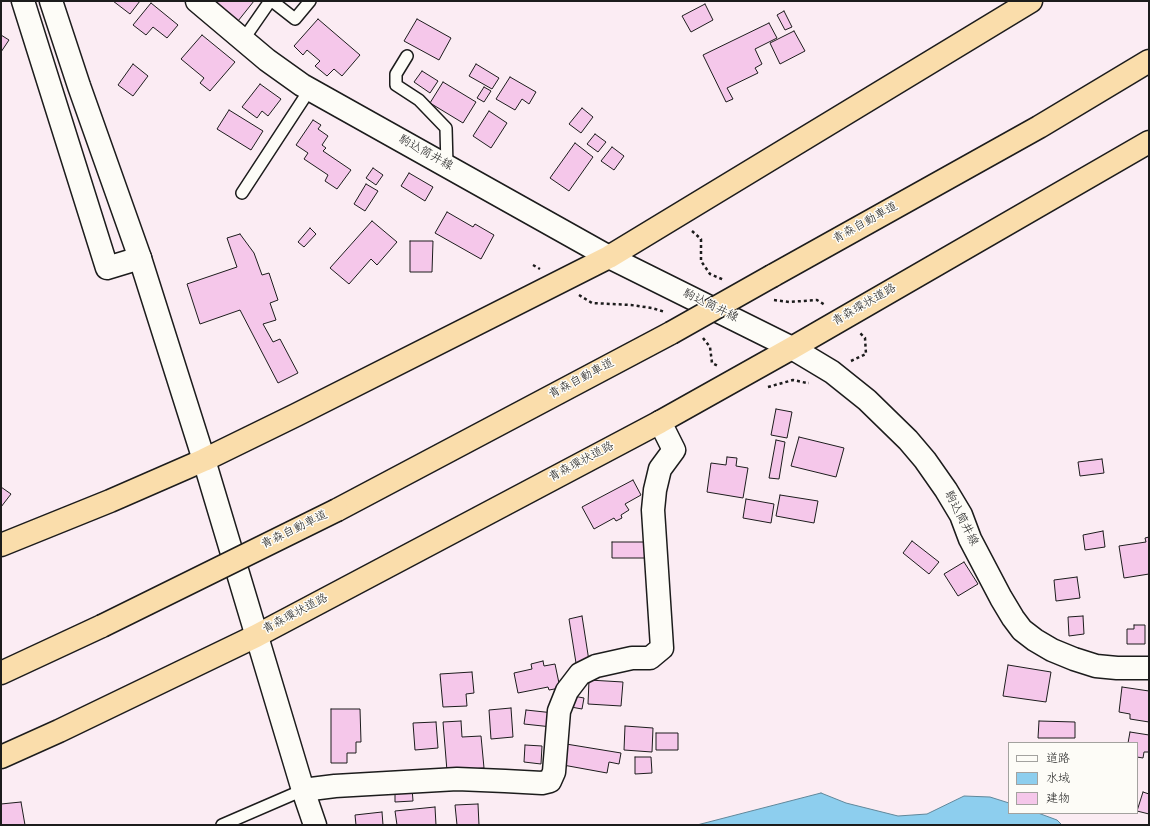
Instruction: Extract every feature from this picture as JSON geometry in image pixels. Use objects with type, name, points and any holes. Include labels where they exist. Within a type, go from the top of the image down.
[{"type":"highway","points":[[1,545],[110,501],[204,460],[609,257],[1031,1]]},
{"type":"highway","name":"青森自動車道","points":[[1,673],[102,626],[337,510],[671,333],[1039,127],[1149,61]]},
{"type":"highway","name":"青森環状道路","points":[[1,757],[59,731],[256,636],[660,422],[792,348],[1149,142]]},
{"type":"street","points":[[23,1],[107,268],[140,258]]},
{"type":"street","points":[[51,1],[79,86],[140,258],[204,460],[256,636],[315,825]]},
{"type":"street","name":"駒込筒井線","points":[[197,1],[267,60],[310,89],[609,257],[792,348],[832,372],[867,400],[908,440],[925,460],[961,515],[970,539],[1000,598],[1022,630],[1052,650],[1096,666],[1117,668],[1149,668]]},
{"type":"street","points":[[52,93],[79,86]]},
{"type":"street","points":[[303,790],[335,786],[457,779],[506,780],[542,784],[550,781],[554,772],[559,711],[567,691],[580,674],[596,666],[632,658],[650,658],[662,648],[653,510],[655,490],[660,469],[674,450],[660,422]]},
{"type":"lane","points":[[243,40],[271,1],[295,19],[310,1]]},
{"type":"lane","points":[[407,56],[396,74],[396,85],[419,100],[446,128],[447,166]]},
{"type":"lane","points":[[242,193],[310,89]]},
{"type":"lane","points":[[222,825],[303,790]]},
{"type":"water","points":[[821,793],[846,803],[898,816],[927,814],[964,796],[990,797],[1008,803],[1008,814],[1041,814],[1057,820],[1062,825],[697,825]]},
{"type":"building","points":[[113,1],[140,1],[130,14]]},
{"type":"building","points":[[214,1],[254,1],[238,21]]},
{"type":"building","points":[[151,3],[178,25],[167,38],[153,27],[146,35],[133,25]]},
{"type":"building","points":[[705,4],[713,20],[691,32],[682,16]]},
{"type":"building","points":[[784,11],[792,27],[785,30],[777,15]]},
{"type":"building","points":[[318,19],[360,55],[342,76],[334,69],[327,76],[315,66],[320,61],[307,50],[303,55],[294,46]]},
{"type":"building","points":[[417,19],[451,38],[439,60],[404,41]]},
{"type":"building","points":[[769,23],[777,38],[755,49],[762,64],[755,68],[758,73],[727,88],[733,99],[726,102],[703,55]]},
{"type":"building","points":[[794,31],[805,51],[780,64],[770,43]]},
{"type":"building","points":[[1,35],[9,40],[1,52]]},
{"type":"building","points":[[202,35],[235,62],[210,91],[200,83],[204,78],[181,59]]},
{"type":"building","points":[[133,64],[148,76],[133,96],[118,85]]},
{"type":"building","points":[[476,64],[499,78],[492,89],[469,76]]},
{"type":"building","points":[[422,71],[438,81],[430,93],[414,82]]},
{"type":"building","points":[[510,77],[536,92],[529,104],[522,99],[515,110],[496,99]]},
{"type":"building","points":[[443,82],[476,102],[463,123],[430,103]]},
{"type":"building","points":[[260,84],[281,99],[268,116],[262,111],[257,118],[242,107]]},
{"type":"building","points":[[484,87],[491,91],[484,102],[477,98]]},
{"type":"building","points":[[582,108],[593,117],[581,133],[569,124]]},
{"type":"building","points":[[229,110],[263,131],[251,150],[217,129]]},
{"type":"building","points":[[489,111],[507,123],[491,148],[473,136]]},
{"type":"building","points":[[313,120],[321,125],[318,129],[328,136],[322,145],[326,148],[323,151],[351,170],[337,189],[325,181],[328,175],[304,159],[308,153],[296,145]]},
{"type":"building","points":[[595,134],[606,142],[598,152],[587,144]]},
{"type":"building","points":[[575,143],[593,157],[569,191],[550,178]]},
{"type":"building","points":[[612,147],[624,156],[614,170],[601,161]]},
{"type":"building","points":[[373,168],[383,175],[376,185],[366,178]]},
{"type":"building","points":[[409,173],[433,187],[425,201],[401,186]]},
{"type":"building","points":[[366,184],[378,191],[365,211],[354,204]]},
{"type":"building","points":[[447,212],[473,227],[475,224],[494,235],[481,259],[435,233]]},
{"type":"building","points":[[372,221],[397,242],[377,265],[371,259],[349,284],[330,268]]},
{"type":"building","points":[[310,228],[316,234],[304,247],[298,242]]},
{"type":"building","points":[[240,234],[254,253],[262,275],[269,273],[278,300],[270,303],[276,320],[263,324],[273,342],[280,339],[298,373],[278,383],[240,310],[200,324],[187,284],[237,267],[227,238]]},
{"type":"building","points":[[410,241],[433,241],[432,272],[410,272]]},
{"type":"building","points":[[776,409],[792,412],[787,438],[771,435]]},
{"type":"building","points":[[799,437],[844,448],[836,477],[791,466]]},
{"type":"building","points":[[776,440],[785,442],[779,479],[769,478]]},
{"type":"building","points":[[727,457],[737,458],[736,466],[748,468],[743,498],[707,492],[711,463],[726,465]]},
{"type":"building","points":[[1102,459],[1104,473],[1080,476],[1078,462]]},
{"type":"building","points":[[633,480],[641,495],[625,504],[629,510],[621,515],[622,518],[616,521],[614,518],[594,529],[582,507]]},
{"type":"building","points":[[1,487],[11,494],[1,507]]},
{"type":"building","points":[[780,495],[818,501],[814,523],[776,516]]},
{"type":"building","points":[[746,499],[774,504],[771,523],[743,518]]},
{"type":"building","points":[[1103,531],[1105,547],[1085,550],[1083,535]]},
{"type":"building","points":[[1149,537],[1149,574],[1124,578],[1119,546],[1146,542],[1145,538]]},
{"type":"building","points":[[912,541],[939,562],[929,574],[903,553]]},
{"type":"building","points":[[612,542],[646,542],[646,558],[612,558]]},
{"type":"building","points":[[964,562],[978,584],[958,596],[944,574]]},
{"type":"building","points":[[1077,577],[1080,598],[1056,601],[1054,580]]},
{"type":"building","points":[[582,616],[589,661],[576,663],[569,619]]},
{"type":"building","points":[[1083,616],[1084,634],[1069,636],[1068,617]]},
{"type":"building","points":[[1134,625],[1145,625],[1145,644],[1127,644],[1127,629],[1134,629]]},
{"type":"building","points":[[543,661],[544,666],[555,664],[560,688],[549,690],[548,687],[518,693],[514,673],[532,669],[531,664]]},
{"type":"building","points":[[1008,665],[1051,672],[1046,702],[1003,696]]},
{"type":"building","points":[[472,672],[474,693],[466,694],[467,706],[443,707],[440,674]]},
{"type":"building","points":[[589,680],[623,682],[621,706],[588,704]]},
{"type":"building","points":[[1122,687],[1149,691],[1149,722],[1130,719],[1130,714],[1119,712]]},
{"type":"building","points":[[573,696],[584,698],[582,709],[571,707]]},
{"type":"building","points":[[511,708],[513,737],[491,739],[489,710]]},
{"type":"building","points":[[331,709],[360,709],[361,742],[356,742],[356,753],[347,753],[347,763],[331,763]]},
{"type":"building","points":[[526,710],[554,713],[552,727],[524,724]]},
{"type":"building","points":[[461,721],[462,737],[481,736],[484,768],[447,771],[443,722]]},
{"type":"building","points":[[1039,721],[1075,722],[1075,738],[1038,738]]},
{"type":"building","points":[[436,722],[438,748],[415,750],[413,723]]},
{"type":"building","points":[[625,726],[653,728],[652,752],[624,750]]},
{"type":"building","points":[[1130,732],[1149,735],[1149,752],[1144,752],[1143,758],[1138,757],[1138,742],[1128,742]]},
{"type":"building","points":[[656,733],[678,733],[678,750],[656,750]]},
{"type":"building","points":[[566,744],[621,753],[619,764],[609,762],[607,773],[563,765]]},
{"type":"building","points":[[525,745],[542,746],[541,764],[524,762]]},
{"type":"building","points":[[635,757],[651,757],[652,773],[635,774]]},
{"type":"building","points":[[412,788],[413,801],[395,802],[395,789]]},
{"type":"building","points":[[1143,792],[1149,794],[1149,814],[1138,811]]},
{"type":"building","points":[[21,802],[25,825],[1,825],[1,804]]},
{"type":"building","points":[[478,804],[479,825],[457,825],[455,805]]},
{"type":"building","points":[[435,807],[436,825],[397,825],[395,811]]},
{"type":"building","points":[[382,812],[383,825],[356,825],[355,815]]}]
